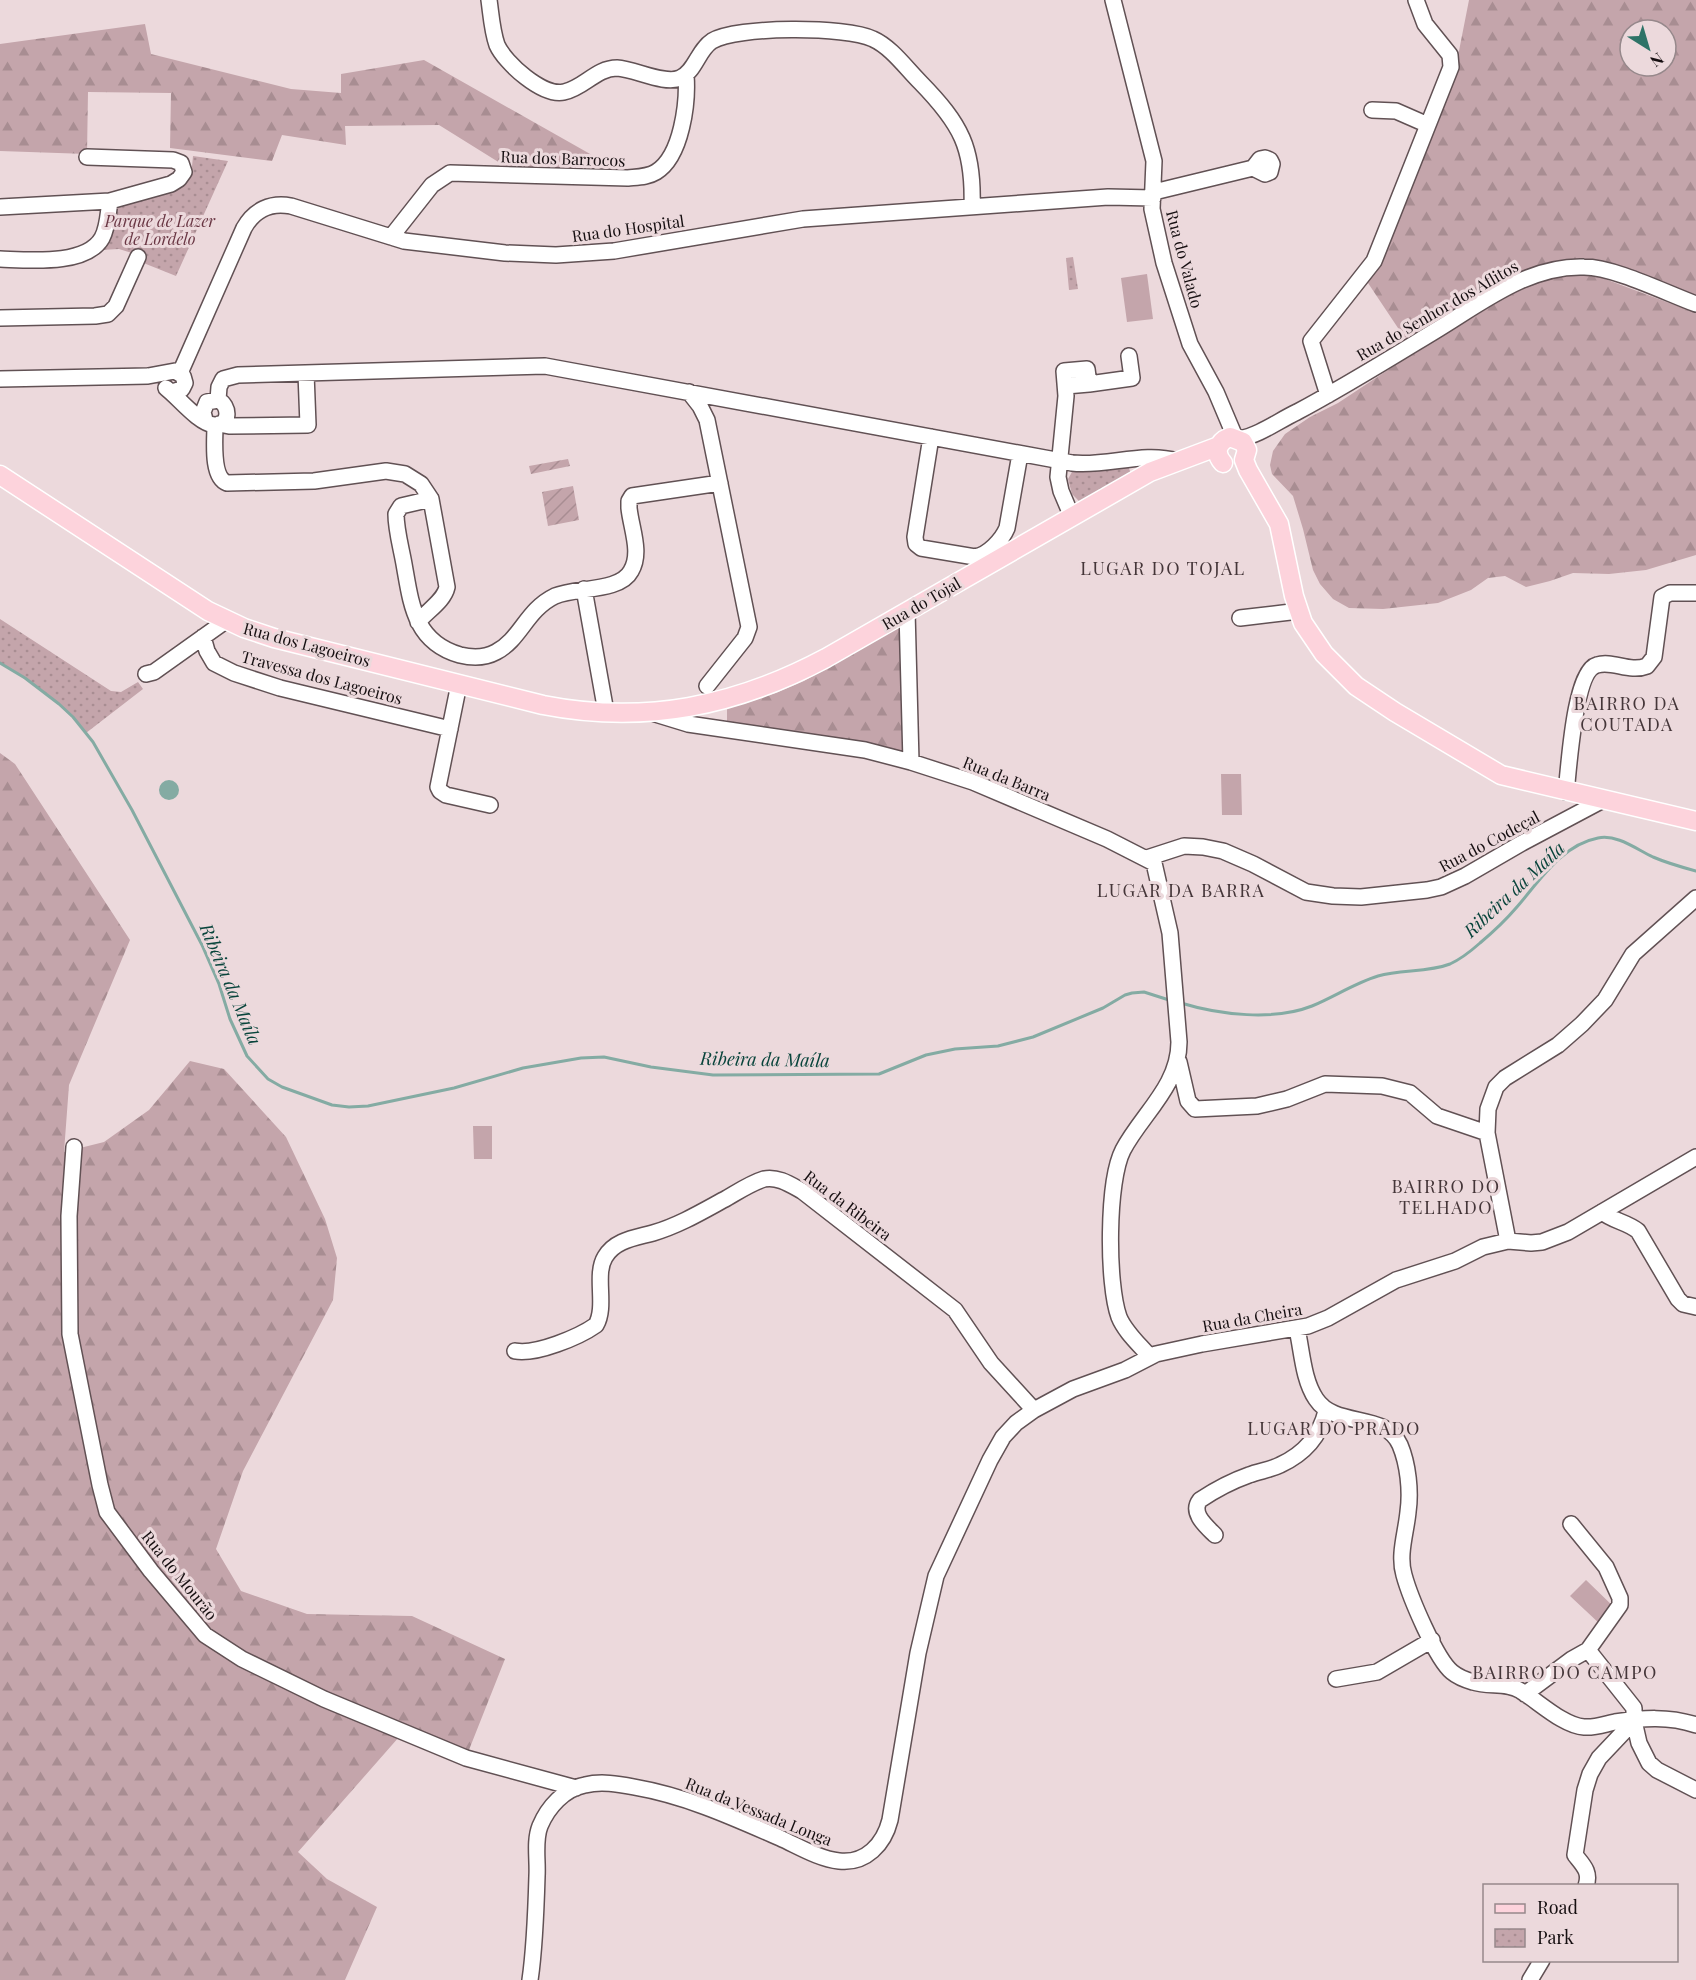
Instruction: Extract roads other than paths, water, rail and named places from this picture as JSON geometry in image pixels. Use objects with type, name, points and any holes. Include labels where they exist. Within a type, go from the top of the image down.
[{"type":"main road","name":"Rua do Tojal","points":[[652,713],[672,711],[707,698],[753,690],[791,676],[1150,472],[1177,461],[1232,451]]},
{"type":"main road","points":[[1232,451],[1264,496],[1279,524],[1299,611],[1307,631],[1339,670],[1362,691],[1493,771],[1517,780],[1696,821]]},
{"type":"main road","name":"Rua dos Lagoeiros","points":[[0,475],[208,611],[268,636],[553,707],[652,713]]},
{"type":"street","points":[[489,0],[495,40],[501,52],[521,72],[551,92],[570,91],[597,74],[610,69],[631,70],[670,80],[686,75],[703,49],[712,41],[725,36],[805,29],[849,33],[872,38],[885,47],[936,99],[963,137],[972,167],[972,207]]},
{"type":"street","name":"Rua do Valado","points":[[1113,0],[1154,161],[1153,214],[1161,250],[1188,338],[1216,392],[1225,417],[1232,451]]},
{"type":"street","points":[[1328,395],[1311,341],[1374,261],[1450,70],[1452,60],[1450,55],[1425,24],[1416,0]]},
{"type":"street","name":"Rua dos Barrocos","points":[[391,237],[432,185],[450,173],[628,178],[643,177],[655,172],[668,159],[680,131],[686,105],[686,75]]},
{"type":"street","points":[[1372,110],[1396,111],[1428,125]]},
{"type":"street","points":[[0,207],[110,201],[174,183],[183,174],[183,165],[173,160],[87,157]]},
{"type":"street","name":"Rua do Hospital","points":[[173,382],[244,228],[258,211],[277,204],[291,206],[411,242],[505,253],[576,254],[622,250],[803,219],[1153,195],[1253,168]]},
{"type":"street","points":[[0,259],[67,258],[87,253],[102,238],[110,201]]},
{"type":"street","points":[[0,318],[108,314],[116,306],[138,257]]},
{"type":"street","name":"Rua do Senhor dos Aflitos","points":[[1232,451],[1273,424],[1328,395],[1518,282],[1546,271],[1572,267],[1599,268],[1696,304]]},
{"type":"street","points":[[1072,517],[1059,484],[1066,386],[1064,371],[1087,369],[1089,384],[1132,378],[1129,356]]},
{"type":"street","points":[[418,622],[442,598],[447,587],[431,500],[424,488],[401,472],[391,471],[314,481],[223,482],[217,475],[212,415],[221,382],[227,377],[540,366],[1059,461],[1086,464],[1158,457],[1177,461]]},
{"type":"street","points":[[0,379],[148,376],[173,382],[184,406],[212,415],[229,426],[308,425],[306,373]]},
{"type":"street","points":[[689,392],[705,417],[749,631],[707,698],[705,726]]},
{"type":"street","points":[[931,437],[915,537],[916,544],[921,548],[975,557],[988,551],[1004,535],[1007,528],[1020,454]]},
{"type":"street","points":[[431,500],[401,506],[396,514],[411,608],[418,622],[431,638],[447,650],[466,656],[483,657],[494,654],[505,646],[530,614],[543,603],[562,594],[617,583],[625,579],[632,570],[636,556],[628,505],[632,496],[720,483]]},
{"type":"street","points":[[584,589],[606,712]]},
{"type":"street","points":[[1566,792],[1577,701],[1582,682],[1588,671],[1598,664],[1633,669],[1647,666],[1654,657],[1662,597],[1671,592],[1696,593]]},
{"type":"street","points":[[907,611],[911,762]]},
{"type":"street","points":[[1240,618],[1299,611]]},
{"type":"street","points":[[146,674],[154,672],[227,620]]},
{"type":"street","name":"Travessa dos Lagoeiros","points":[[203,637],[214,663],[234,673],[280,688],[450,729]]},
{"type":"street","points":[[459,684],[439,789],[446,795],[490,805]]},
{"type":"street","name":"Rua da Barra","points":[[652,713],[676,721],[865,750],[911,762],[973,782],[1147,858]]},
{"type":"street","name":"Rua do Codeçal","points":[[1147,858],[1184,846],[1203,847],[1223,851],[1253,864],[1306,892],[1353,897],[1427,890],[1441,887],[1465,876],[1603,800]]},
{"type":"street","points":[[1147,858],[1154,863],[1159,878],[1170,933],[1178,1058],[1188,1101],[1195,1109],[1243,1108],[1274,1102],[1326,1084],[1382,1086],[1404,1091],[1437,1116],[1487,1133]]},
{"type":"street","points":[[1508,1241],[1487,1133],[1489,1103],[1498,1084],[1558,1045],[1582,1024],[1605,1000],[1633,954],[1696,898]]},
{"type":"street","points":[[1150,1357],[1122,1323],[1117,1309],[1111,1250],[1114,1180],[1121,1154],[1169,1083],[1178,1058]]},
{"type":"street","name":"Rua do Mourão","points":[[74,1147],[69,1216],[70,1334],[107,1512],[151,1571],[205,1635],[242,1659],[324,1699],[466,1758],[576,1788]]},
{"type":"street","name":"Rua da Cheira","points":[[1034,1410],[1073,1389],[1125,1370],[1163,1352],[1297,1329],[1328,1318],[1396,1280],[1455,1261],[1483,1247],[1508,1241],[1531,1243],[1551,1240],[1696,1157]]},
{"type":"street","name":"Rua da Ribeira","points":[[515,1351],[525,1352],[556,1343],[596,1325],[600,1315],[603,1260],[618,1244],[686,1220],[750,1184],[766,1179],[776,1179],[802,1191],[955,1310],[991,1363],[1034,1410]]},
{"type":"street","points":[[1602,1212],[1613,1220],[1638,1231],[1678,1299],[1683,1304],[1696,1307]]},
{"type":"street","points":[[1297,1329],[1308,1382],[1315,1399],[1326,1411],[1388,1430],[1400,1445],[1409,1496],[1402,1569],[1408,1588],[1446,1666],[1457,1676],[1480,1684],[1511,1687],[1575,1726],[1592,1727],[1656,1718],[1678,1720],[1696,1725]]},
{"type":"street","name":"Rua da Vessada Longa","points":[[530,1980],[536,1909],[538,1833],[556,1801],[585,1784],[609,1783],[674,1795],[815,1854],[838,1861],[857,1859],[874,1849],[885,1836],[890,1820],[918,1653],[938,1569],[996,1448],[1012,1426],[1034,1410]]},
{"type":"street","points":[[1215,1535],[1197,1512],[1197,1504],[1200,1500],[1243,1477],[1279,1466],[1292,1458],[1318,1434],[1326,1411]]},
{"type":"street","points":[[1525,1694],[1588,1650],[1619,1608],[1620,1598],[1606,1567],[1571,1524]]},
{"type":"street","points":[[1336,1679],[1377,1672],[1432,1640]]},
{"type":"street","points":[[1588,1650],[1629,1700],[1636,1712],[1634,1721],[1641,1749],[1648,1764],[1696,1790]]},
{"type":"street","points":[[1588,1884],[1588,1873],[1575,1855],[1585,1790],[1590,1774],[1599,1758],[1634,1721]]},
{"type":"street","points":[[1530,1980],[1541,1962]]},
{"type":"waterway","name":"Ribeira da Maíla","points":[[0,663],[25,678],[59,704],[93,742],[132,810],[202,945],[219,984],[230,1019],[247,1056],[268,1079],[282,1087],[332,1105],[368,1106],[454,1088],[523,1068],[581,1058],[604,1057],[651,1067],[713,1075],[879,1074],[926,1055],[955,1049],[998,1046],[1033,1037],[1103,1008],[1132,993],[1144,992],[1169,1000]]},
{"type":"waterway","name":"Ribeira da Maíla","points":[[1181,1003],[1213,1011],[1247,1015],[1281,1014],[1312,1006],[1378,976],[1432,969],[1450,964],[1469,952],[1499,926],[1562,856],[1573,848],[1598,838],[1619,840],[1658,859],[1696,871]]},
{"type":"district","name":"LUGAR DO TOJAL","points":[[1163,568]]},
{"type":"district","name":"BAIRRO DA COUTADA","points":[[1627,713]]},
{"type":"district","name":"LUGAR DA BARRA","points":[[1181,890]]},
{"type":"district","name":"BAIRRO DO TELHADO","points":[[1446,1196]]},
{"type":"district","name":"LUGAR DO PRADO","points":[[1334,1428]]},
{"type":"district","name":"BAIRRO DO CAMPO","points":[[1565,1672]]},
{"type":"park label","name":"Parque de Lazer de Lordelo","points":[[160,229]]}]
